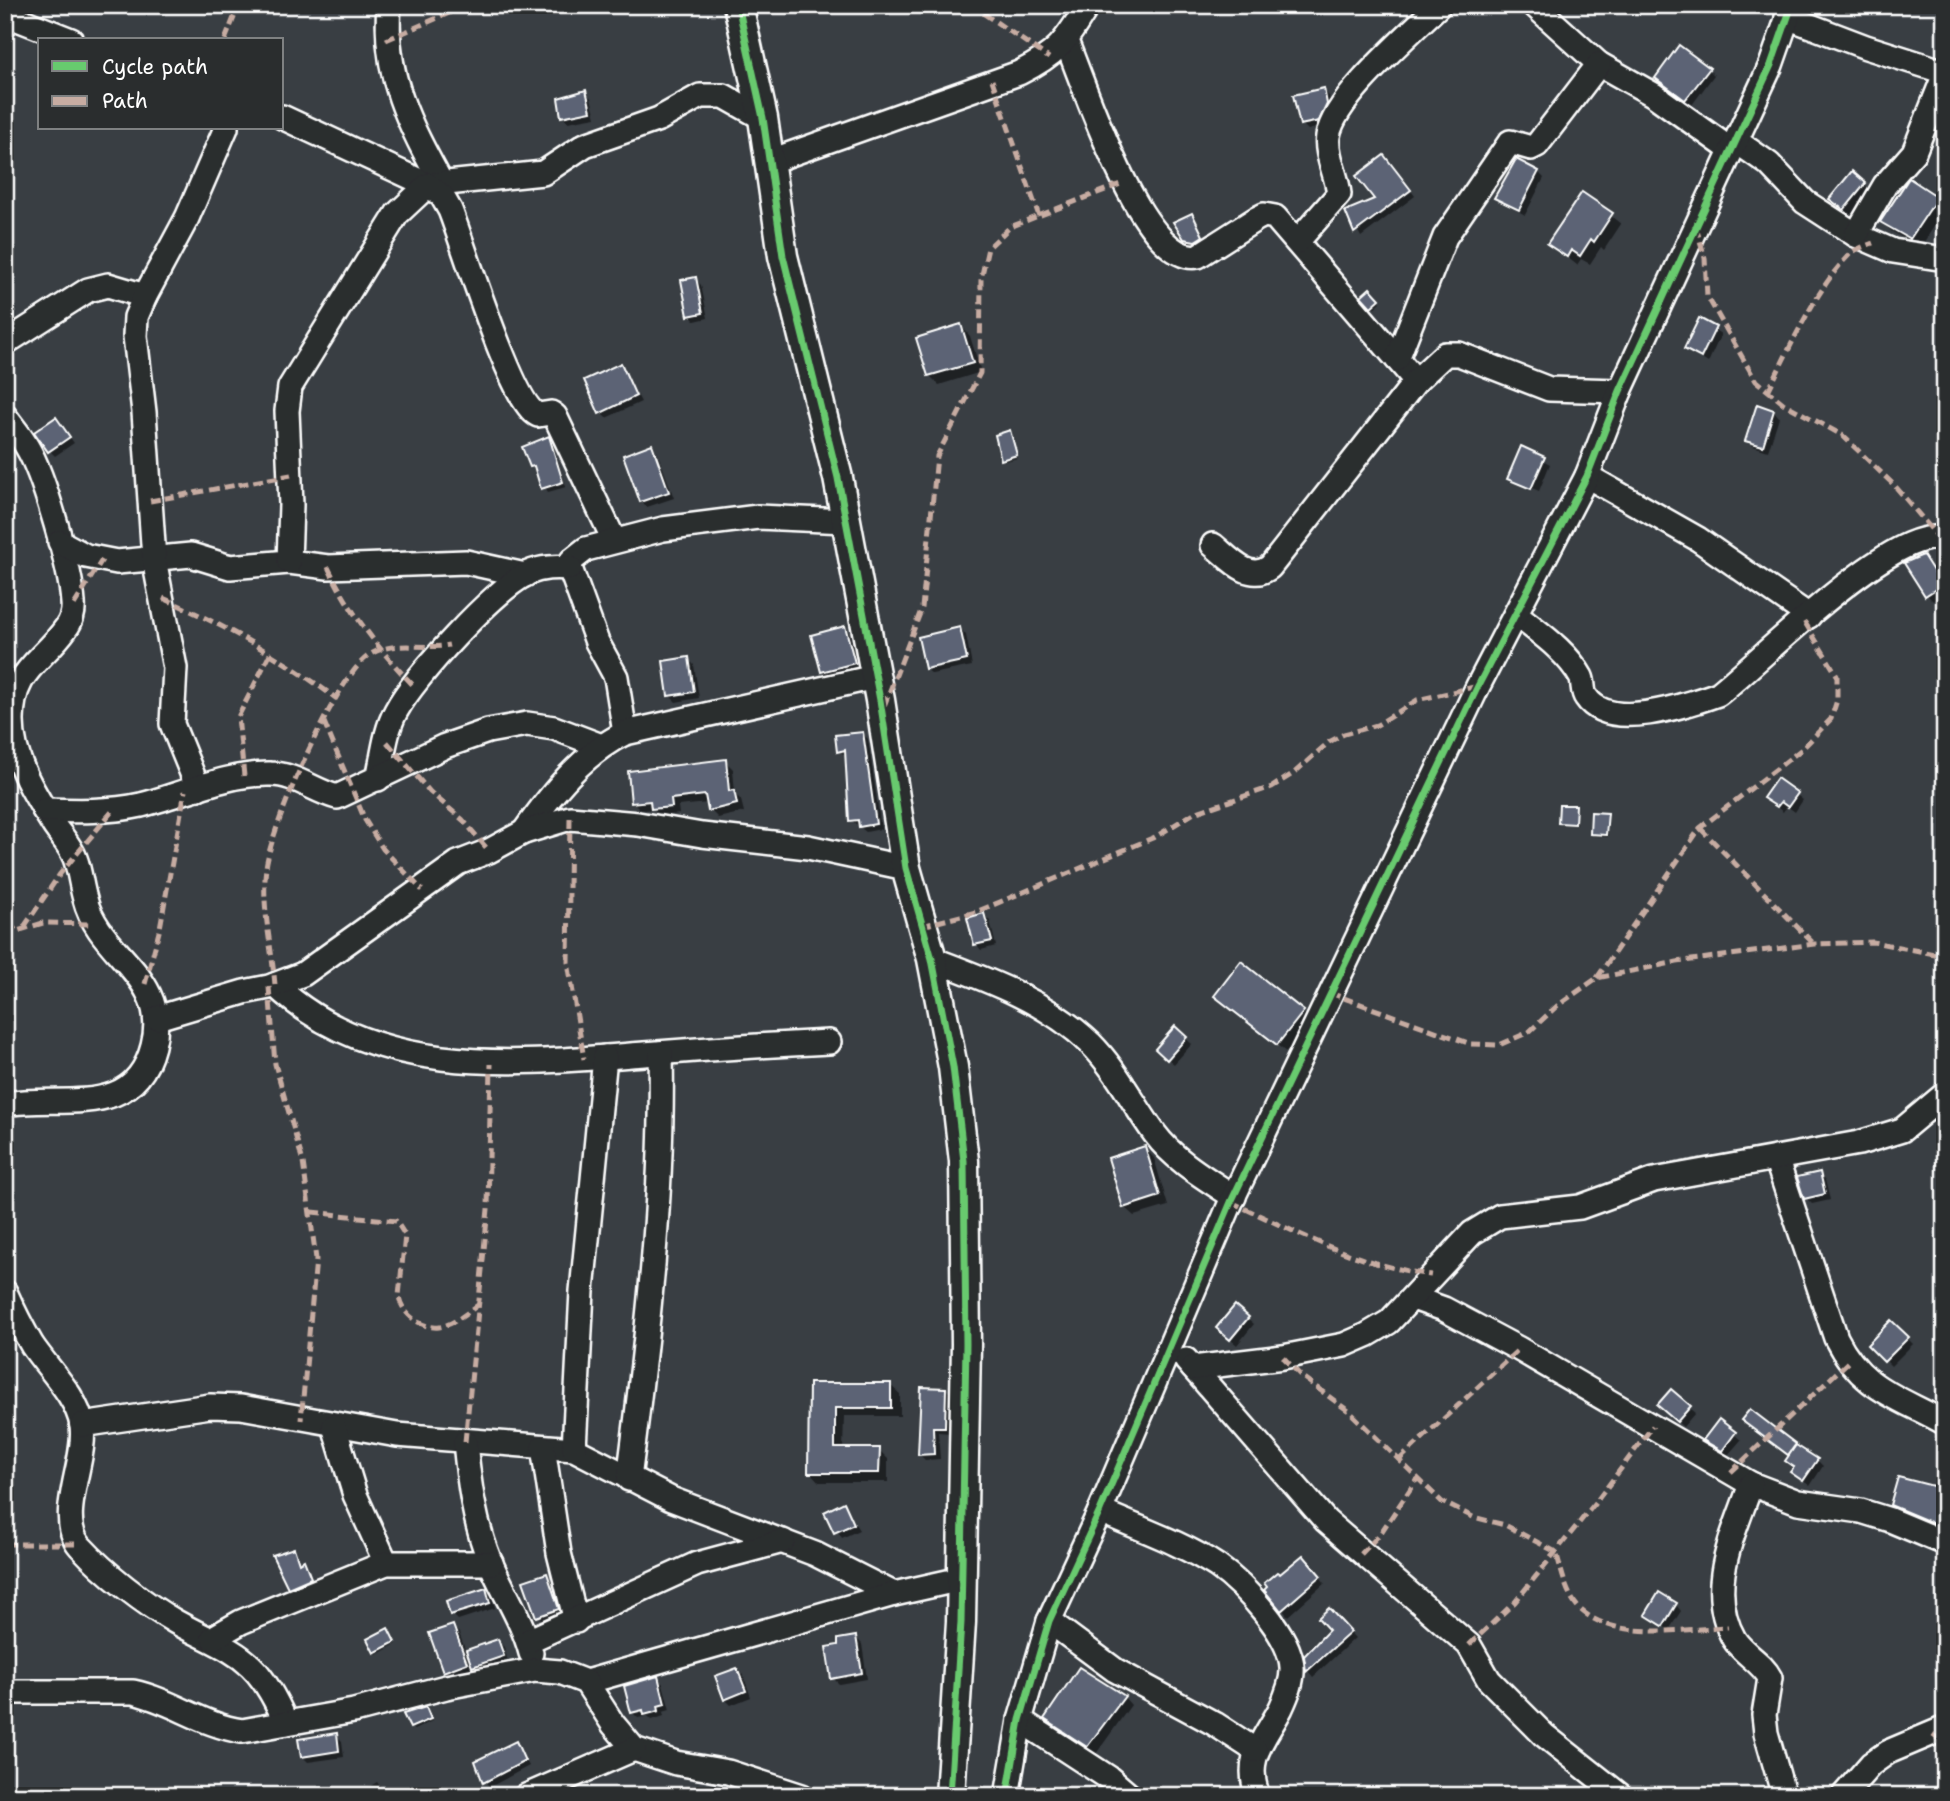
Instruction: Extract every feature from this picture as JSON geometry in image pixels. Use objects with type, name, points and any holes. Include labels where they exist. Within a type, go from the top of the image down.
[{"type":"street","points":[[389,5],[386,40],[399,98],[435,185],[450,210],[498,346],[528,407],[538,415],[551,413],[555,416],[614,540]]},
{"type":"street","points":[[738,5],[763,118],[783,256],[846,521],[906,868],[932,959],[953,1067],[964,1161],[966,1344],[961,1579],[950,1796]]},
{"type":"street","points":[[768,162],[1019,73],[1049,58],[1066,41],[1088,5]]},
{"type":"street","points":[[1297,242],[1339,194],[1327,144],[1330,128],[1357,87],[1439,5]]},
{"type":"street","points":[[1534,5],[1599,64],[1769,163],[1805,202],[1856,235],[1893,251],[1945,259]]},
{"type":"street","points":[[1007,1796],[1020,1720],[1049,1621],[1100,1511],[1234,1197],[1516,614],[1587,476],[1620,391],[1771,65],[1789,11],[1866,47],[1945,73],[1914,152],[1885,185],[1856,235]]},
{"type":"street","points":[[5,14],[66,38]]},
{"type":"street","points":[[1066,41],[1123,183],[1173,251],[1190,257],[1198,256],[1264,215],[1275,216],[1416,381]]},
{"type":"street","points":[[1397,359],[1445,237],[1498,157],[1510,142],[1531,148],[1537,145],[1599,64]]},
{"type":"street","points":[[284,118],[435,185],[543,173],[585,145],[659,119],[700,96],[724,96],[763,118]]},
{"type":"street","points":[[198,788],[172,724],[173,648],[154,559],[144,412],[135,336],[136,317],[145,296],[187,218],[225,130]]},
{"type":"street","points":[[289,562],[291,505],[287,399],[290,387],[397,214],[435,185]]},
{"type":"street","points":[[5,343],[88,290],[108,285],[145,296]]},
{"type":"street","points":[[1213,545],[1246,571],[1253,573],[1270,567],[1416,381],[1439,357],[1452,352],[1549,390],[1620,391]]},
{"type":"street","points":[[5,416],[28,448],[60,542],[74,605],[66,628],[21,677],[14,699],[12,722],[16,751],[31,787],[74,856],[93,924],[145,984],[157,1018],[153,1048],[125,1090],[91,1100],[5,1104]]},
{"type":"street","points":[[1587,476],[1698,540],[1809,616]]},
{"type":"street","points":[[625,733],[616,677],[597,642],[570,568],[572,560],[586,549],[663,529],[758,517],[846,521]]},
{"type":"street","points":[[1516,614],[1561,652],[1581,678],[1586,697],[1612,714],[1637,715],[1718,694],[1881,559],[1911,541],[1938,537],[1945,540]]},
{"type":"street","points":[[60,542],[86,556],[102,560],[191,555],[230,567],[289,562],[328,567],[466,562],[525,575]]},
{"type":"street","points":[[378,779],[394,715],[404,698],[470,621],[525,575],[551,566],[570,568]]},
{"type":"street","points":[[524,832],[543,805],[599,745],[625,733],[875,677]]},
{"type":"street","points":[[44,810],[114,809],[140,805],[244,776],[274,774],[296,779],[337,797],[445,746],[488,731],[527,724],[554,728],[599,745]]},
{"type":"street","points":[[5,770],[31,787]]},
{"type":"street","points":[[157,1018],[275,985],[303,974],[458,863],[524,832],[570,818],[808,847],[906,868]]},
{"type":"street","points":[[932,959],[975,975],[1052,1011],[1091,1044],[1122,1081],[1156,1136],[1189,1167],[1234,1197]]},
{"type":"street","points":[[275,985],[313,1017],[377,1045],[491,1064],[829,1042]]},
{"type":"street","points":[[629,1479],[663,1127],[662,1053]]},
{"type":"street","points":[[574,1449],[582,1291],[605,1057]]},
{"type":"street","points":[[1193,1368],[1283,1357],[1344,1345],[1389,1322],[1472,1233],[1500,1216],[1580,1207],[1654,1180],[1858,1143],[1902,1130],[1945,1094]]},
{"type":"street","points":[[1776,1158],[1836,1338],[1848,1362],[1867,1382],[1945,1423]]},
{"type":"street","points":[[5,1292],[32,1344],[71,1400],[82,1425],[81,1463],[69,1520],[78,1544],[155,1609],[213,1638],[253,1666],[272,1690],[286,1723]]},
{"type":"street","points":[[1413,1298],[1444,1309],[1519,1349],[1751,1484],[1798,1502],[1861,1511],[1945,1543]]},
{"type":"street","points":[[1171,1346],[1326,1521],[1469,1645],[1489,1680],[1544,1735],[1621,1796]]},
{"type":"street","points":[[82,1425],[210,1406],[241,1407],[334,1426],[465,1442],[574,1449],[629,1479],[703,1513],[816,1554],[894,1594]]},
{"type":"street","points":[[334,1426],[355,1495],[386,1563]]},
{"type":"street","points":[[465,1442],[472,1503],[491,1563],[513,1604],[528,1641],[535,1670]]},
{"type":"street","points":[[543,1447],[559,1553],[576,1621]]},
{"type":"street","points":[[1751,1484],[1725,1559],[1720,1581],[1721,1602],[1736,1642],[1770,1678],[1766,1699],[1766,1732],[1784,1796]]},
{"type":"street","points":[[1100,1511],[1217,1567],[1276,1627],[1289,1651],[1291,1683],[1281,1708],[1255,1750],[1252,1783],[1258,1796]]},
{"type":"street","points":[[528,1641],[698,1564],[783,1541]]},
{"type":"street","points":[[213,1638],[279,1605],[386,1563],[491,1563]]},
{"type":"street","points":[[586,1682],[894,1594],[961,1579]]},
{"type":"street","points":[[1049,1621],[1115,1670],[1215,1724],[1255,1750]]},
{"type":"street","points":[[5,1692],[133,1692],[149,1695],[226,1729],[256,1730],[535,1670],[560,1672],[586,1682],[613,1724],[634,1749],[676,1763],[728,1772],[802,1796]]},
{"type":"street","points":[[1020,1720],[1109,1778],[1130,1796]]},
{"type":"street","points":[[1843,1796],[1871,1764],[1888,1752],[1945,1728]]},
{"type":"street","points":[[526,1796],[634,1749]]},
{"type":"building","points":[[1679,45],[1710,68],[1685,100],[1655,78]]},
{"type":"building","points":[[1324,88],[1327,104],[1319,121],[1300,125],[1293,95]]},
{"type":"building","points":[[586,90],[591,111],[561,117],[558,98]]},
{"type":"building","points":[[1384,155],[1411,190],[1354,233],[1345,211],[1374,199],[1356,176]]},
{"type":"building","points":[[1516,159],[1539,171],[1519,210],[1494,198]]},
{"type":"building","points":[[1852,171],[1866,183],[1844,210],[1829,199]]},
{"type":"building","points":[[1909,178],[1938,197],[1910,239],[1880,222]]},
{"type":"building","points":[[1582,192],[1613,213],[1594,242],[1591,239],[1580,256],[1571,250],[1567,257],[1547,244]]},
{"type":"building","points":[[1192,213],[1203,236],[1195,241],[1184,239],[1173,222]]},
{"type":"building","points":[[696,277],[703,313],[688,316],[681,280]]},
{"type":"building","points":[[1370,288],[1380,299],[1371,307],[1361,296]]},
{"type":"building","points":[[1699,318],[1716,327],[1701,358],[1684,349]]},
{"type":"building","points":[[961,324],[973,363],[928,376],[916,338]]},
{"type":"building","points":[[621,363],[636,396],[599,414],[584,380]]},
{"type":"building","points":[[1757,404],[1774,410],[1763,446],[1745,441]]},
{"type":"building","points":[[56,417],[70,437],[48,452],[34,432]]},
{"type":"building","points":[[1010,430],[1017,455],[1001,460],[995,435]]},
{"type":"building","points":[[549,436],[563,482],[541,489],[534,466],[530,467],[522,447]]},
{"type":"building","points":[[652,444],[669,492],[640,502],[623,455]]},
{"type":"building","points":[[1521,446],[1545,457],[1531,489],[1507,479]]},
{"type":"building","points":[[1923,555],[1942,585],[1925,596],[1904,563]]},
{"type":"building","points":[[845,626],[855,663],[821,672],[811,635]]},
{"type":"building","points":[[960,627],[967,660],[925,669],[918,637]]},
{"type":"building","points":[[689,657],[694,692],[668,696],[663,661]]},
{"type":"building","points":[[863,732],[876,824],[859,827],[858,820],[849,821],[845,750],[837,752],[835,735]]},
{"type":"building","points":[[726,759],[729,791],[734,790],[737,804],[708,811],[705,795],[671,799],[672,807],[651,809],[650,801],[631,803],[628,771]]},
{"type":"building","points":[[1777,778],[1798,793],[1788,807],[1781,802],[1777,807],[1763,798]]},
{"type":"building","points":[[1559,805],[1576,805],[1575,824],[1558,823]]},
{"type":"building","points":[[1591,812],[1608,813],[1606,835],[1590,834]]},
{"type":"building","points":[[984,913],[992,941],[974,945],[967,918]]},
{"type":"building","points":[[1241,961],[1304,1011],[1277,1045],[1214,996]]},
{"type":"building","points":[[1175,1026],[1187,1037],[1167,1060],[1155,1049]]},
{"type":"building","points":[[1145,1146],[1160,1196],[1123,1208],[1108,1158]]},
{"type":"building","points":[[1820,1172],[1825,1194],[1804,1199],[1797,1177]]},
{"type":"building","points":[[1235,1305],[1249,1317],[1230,1340],[1216,1328]]},
{"type":"building","points":[[1891,1320],[1909,1337],[1884,1362],[1867,1345]]},
{"type":"building","points":[[809,1383],[891,1383],[891,1408],[835,1408],[835,1448],[880,1448],[879,1473],[808,1473]]},
{"type":"building","points":[[921,1387],[946,1388],[945,1427],[933,1427],[934,1454],[918,1455]]},
{"type":"building","points":[[1671,1389],[1691,1406],[1677,1422],[1657,1405]]},
{"type":"building","points":[[1750,1409],[1796,1444],[1788,1455],[1741,1420]]},
{"type":"building","points":[[1719,1419],[1736,1432],[1722,1451],[1703,1440]]},
{"type":"building","points":[[1796,1445],[1818,1459],[1803,1481],[1790,1472],[1794,1467],[1785,1461]]},
{"type":"building","points":[[1898,1477],[1945,1489],[1945,1528],[1890,1505]]},
{"type":"building","points":[[844,1502],[854,1524],[834,1533],[824,1512]]},
{"type":"building","points":[[294,1548],[299,1563],[304,1560],[311,1578],[288,1588],[272,1555]]},
{"type":"building","points":[[1303,1555],[1321,1576],[1281,1611],[1264,1590],[1267,1587],[1264,1583]]},
{"type":"building","points":[[547,1573],[559,1609],[536,1617],[523,1581]]},
{"type":"building","points":[[486,1588],[490,1603],[450,1615],[446,1601]]},
{"type":"building","points":[[1659,1592],[1677,1603],[1663,1626],[1645,1615]]},
{"type":"building","points":[[1329,1608],[1351,1632],[1306,1672],[1304,1656],[1329,1630],[1318,1618]]},
{"type":"building","points":[[453,1625],[467,1663],[443,1672],[429,1633]]},
{"type":"building","points":[[388,1628],[395,1642],[374,1653],[367,1639]]},
{"type":"building","points":[[856,1636],[862,1673],[831,1679],[826,1647],[838,1645],[838,1639]]},
{"type":"building","points":[[498,1639],[504,1656],[472,1667],[466,1650]]},
{"type":"building","points":[[1079,1667],[1125,1696],[1087,1747],[1044,1719]]},
{"type":"building","points":[[737,1668],[746,1691],[724,1700],[715,1676]]},
{"type":"building","points":[[658,1676],[665,1704],[658,1706],[659,1711],[644,1715],[643,1710],[631,1713],[624,1686]]},
{"type":"building","points":[[426,1707],[431,1719],[410,1728],[403,1714]]},
{"type":"building","points":[[337,1733],[339,1751],[301,1757],[298,1739]]},
{"type":"building","points":[[516,1741],[525,1761],[483,1783],[475,1761]]},
{"type":"marked path","points":[[226,38],[239,5]]},
{"type":"marked path","points":[[386,40],[468,5]]},
{"type":"marked path","points":[[971,5],[1049,58]]},
{"type":"marked path","points":[[992,80],[1039,216]]},
{"type":"marked path","points":[[884,706],[922,608],[937,456],[980,373],[981,279],[988,248],[1010,227],[1123,183]]},
{"type":"marked path","points":[[1696,227],[1705,258],[1707,296],[1756,381],[1783,403],[1842,435],[1895,486],[1938,537]]},
{"type":"marked path","points":[[1768,391],[1825,285],[1849,255],[1873,243]]},
{"type":"marked path","points":[[150,501],[291,475]]},
{"type":"marked path","points":[[74,605],[102,560]]},
{"type":"marked path","points":[[328,567],[366,630],[414,686]]},
{"type":"marked path","points":[[163,598],[253,644],[337,699]]},
{"type":"marked path","points":[[1597,978],[1700,828],[1802,749],[1831,719],[1837,700],[1837,675],[1804,621]]},
{"type":"marked path","points":[[275,985],[266,912],[266,868],[279,820],[307,753],[341,690],[357,667],[371,654],[389,647],[449,645]]},
{"type":"marked path","points":[[244,776],[238,717],[271,652]]},
{"type":"marked path","points":[[922,926],[976,912],[1155,837],[1194,813],[1272,787],[1294,773],[1329,742],[1344,734],[1377,725],[1417,700],[1478,686]]},
{"type":"marked path","points":[[324,722],[365,820],[383,849],[422,890]]},
{"type":"marked path","points":[[387,742],[430,792],[463,820],[489,851]]},
{"type":"marked path","points":[[145,984],[160,928],[185,791]]},
{"type":"marked path","points":[[24,927],[60,874],[114,809]]},
{"type":"marked path","points":[[570,818],[568,962],[584,1059]]},
{"type":"marked path","points":[[1700,828],[1814,944]]},
{"type":"marked path","points":[[5,915],[15,930]]},
{"type":"marked path","points":[[5,935],[43,923],[93,924]]},
{"type":"marked path","points":[[1330,993],[1471,1044],[1499,1045],[1529,1032],[1557,1006],[1597,978],[1677,962],[1814,944],[1873,942],[1945,956]]},
{"type":"marked path","points":[[269,987],[275,1064],[303,1162],[316,1259],[301,1420]]},
{"type":"marked path","points":[[465,1442],[488,1209],[491,1064]]},
{"type":"marked path","points":[[1231,1202],[1353,1256],[1431,1275]]},
{"type":"marked path","points":[[312,1212],[396,1221],[405,1235],[399,1296],[408,1314],[419,1323],[432,1327],[444,1326],[478,1305]]},
{"type":"marked path","points":[[1399,1460],[1519,1349]]},
{"type":"marked path","points":[[1283,1357],[1301,1376],[1350,1412],[1442,1502],[1473,1517],[1505,1525],[1556,1552],[1570,1595],[1578,1607],[1592,1618],[1609,1625],[1649,1631],[1728,1627]]},
{"type":"marked path","points":[[1731,1472],[1848,1362]]},
{"type":"marked path","points":[[1469,1645],[1515,1602],[1653,1426]]},
{"type":"marked path","points":[[1361,1554],[1380,1534],[1417,1479]]},
{"type":"marked path","points":[[5,1544],[78,1544]]},
{"type":"marked path","points":[[1933,1735],[1945,1744]]},
{"type":"marked path","points":[[1611,1796],[1615,1790]]},
{"type":"cycle path","points":[[738,5],[763,118],[783,256],[838,478],[880,700],[906,868],[932,959],[953,1067],[964,1161],[966,1344],[961,1622],[950,1796]]},
{"type":"cycle path","points":[[1007,1796],[1020,1720],[1049,1621],[1100,1511],[1231,1202],[1478,686],[1587,476],[1620,391],[1771,65],[1792,5]]}]
